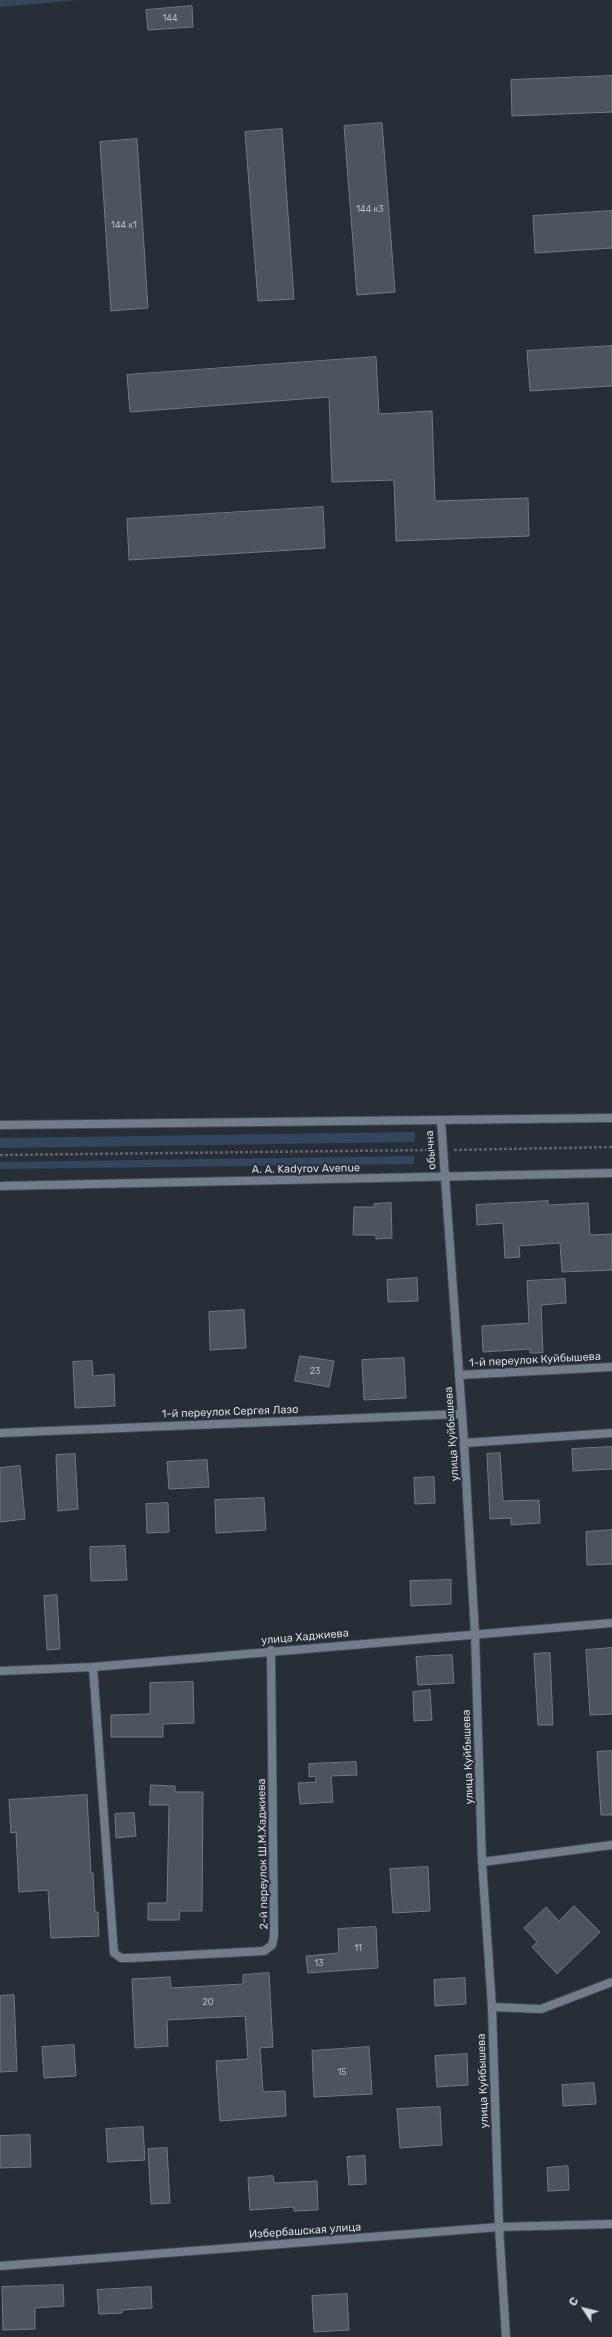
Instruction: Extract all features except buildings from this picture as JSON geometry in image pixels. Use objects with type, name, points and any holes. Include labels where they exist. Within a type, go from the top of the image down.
[{"type":"street","points":[[0,1126],[612,1118]]},
{"type":"street","name":"обычна","points":[[441,1121],[444,1178]]},
{"type":"street","name":"A. A. Kadyrov Avenue","points":[[0,1186],[444,1178],[612,1173]]},
{"type":"street","name":"улица Куйбышева","points":[[444,1178],[464,1443],[475,1634],[482,1862],[492,2007],[499,2227],[506,2337]]},
{"type":"street","name":"1-й переулок Куйбышева","points":[[459,1375],[612,1367]]},
{"type":"street","name":"1-й переулок Сергея Лазо","points":[[0,1433],[462,1414]]},
{"type":"street","points":[[464,1443],[612,1433]]},
{"type":"street","name":"улица Хаджиева","points":[[0,1671],[93,1667],[271,1650],[612,1623]]},
{"type":"street","name":"2-й переулок Ш.М.Хаджиева","points":[[93,1667],[114,1953],[121,1958],[131,1958],[264,1951],[272,1945],[274,1936],[271,1650]]},
{"type":"street","points":[[482,1862],[612,1845]]},
{"type":"street","points":[[492,2007],[541,2009],[612,1982]]},
{"type":"street","name":"Избербашская улица","points":[[0,2266],[499,2227],[612,2224]]},
{"type":"path","points":[[0,1155],[612,1147]]},
{"type":"shaded area","points":[[0,0],[81,0],[0,7]]},
{"type":"shaded area","points":[[415,1132],[415,1142],[0,1148],[0,1138]]},
{"type":"shaded area","points":[[414,1156],[414,1164],[0,1169],[0,1162]]}]
